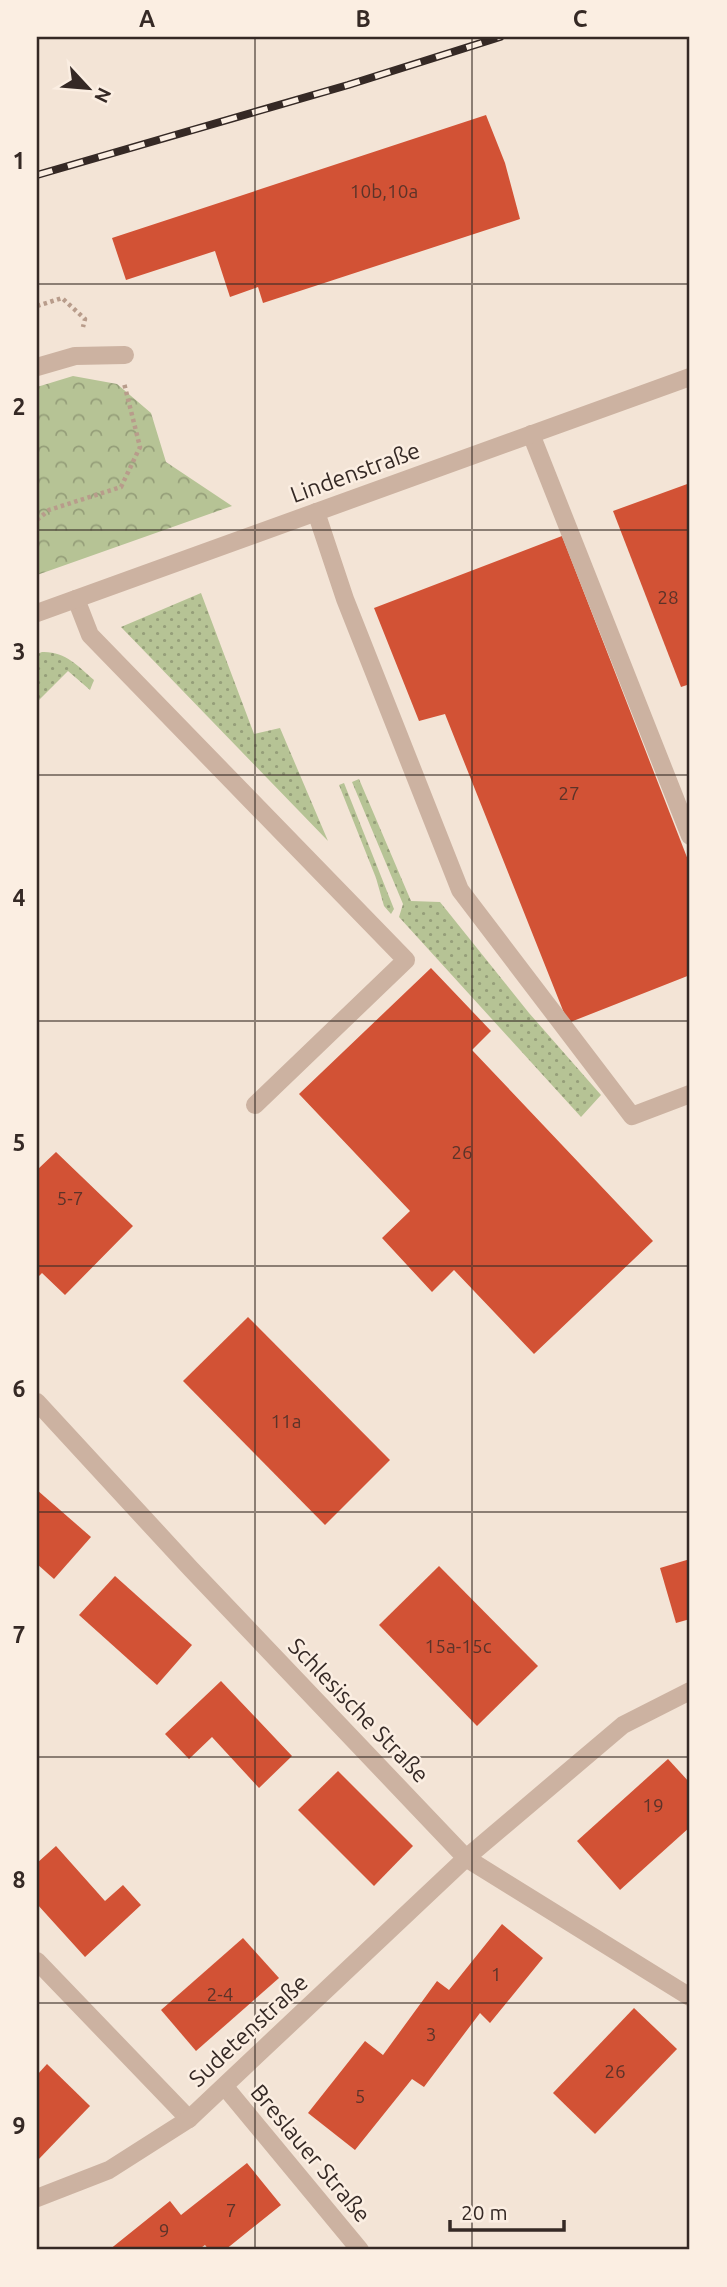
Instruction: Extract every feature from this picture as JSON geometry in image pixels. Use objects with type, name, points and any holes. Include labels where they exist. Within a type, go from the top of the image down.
[{"type":"street","points":[[37,367],[75,356],[121,355]]},
{"type":"street","name":"Lindenstraße","points":[[37,612],[690,377]]},
{"type":"street","points":[[531,434],[690,836]]},
{"type":"street","points":[[316,512],[345,599],[460,890],[632,1116],[690,1094]]},
{"type":"street","points":[[76,599],[89,635],[406,960],[256,1105]]},
{"type":"street","name":"Schlesische Straße","points":[[37,1402],[191,1569],[466,1858],[690,1997]]},
{"type":"street","name":"Sudetenstraße","points":[[37,2198],[109,2170],[189,2119],[466,1858],[623,1725],[690,1691]]},
{"type":"street","points":[[37,1961],[189,2119]]},
{"type":"street","name":"Breslauer Straße","points":[[225,2087],[360,2250]]},
{"type":"path","points":[[37,306],[62,298],[85,319],[75,356]]},
{"type":"path","points":[[37,520],[49,510],[121,486],[140,447],[121,355]]},
{"type":"green space","points":[[73,376],[117,384],[151,413],[166,462],[232,506],[37,575],[37,387]]},
{"type":"green space","points":[[201,593],[254,734],[280,728],[328,841],[121,627]]},
{"type":"green space","points":[[37,654],[58,654],[77,665],[94,680],[90,690],[68,671],[37,702]]},
{"type":"green space","points":[[359,779],[411,901],[440,902],[529,1013],[601,1095],[581,1117],[399,917],[403,904],[352,782]]},
{"type":"green space","points":[[344,783],[394,909],[391,914],[384,906],[376,878],[339,785]]},
{"type":"building","points":[[486,115],[505,163],[520,219],[263,303],[258,287],[230,297],[215,251],[126,280],[112,238]]},
{"type":"building","points":[[690,483],[690,684],[681,687],[613,511]]},
{"type":"building","points":[[562,536],[690,865],[690,975],[568,1023],[445,714],[419,721],[374,608]]},
{"type":"building","points":[[431,968],[491,1031],[472,1050],[653,1241],[534,1354],[454,1270],[432,1292],[382,1238],[410,1211],[299,1094]]},
{"type":"building","points":[[56,1152],[133,1226],[65,1295],[42,1273],[37,1278],[37,1170]]},
{"type":"building","points":[[248,1317],[390,1460],[325,1525],[183,1381]]},
{"type":"building","points":[[37,1490],[91,1537],[54,1579],[37,1564]]},
{"type":"building","points":[[690,1559],[690,1619],[676,1623],[660,1568]]},
{"type":"building","points":[[439,1566],[538,1666],[477,1726],[379,1625]]},
{"type":"building","points":[[115,1576],[192,1645],[157,1685],[79,1615]]},
{"type":"building","points":[[221,1681],[292,1756],[259,1788],[212,1737],[189,1759],[165,1734]]},
{"type":"building","points":[[668,1759],[690,1783],[690,1827],[620,1890],[577,1841]]},
{"type":"building","points":[[338,1771],[413,1846],[374,1886],[298,1810]]},
{"type":"building","points":[[56,1846],[105,1901],[123,1885],[141,1905],[85,1957],[37,1904],[37,1863]]},
{"type":"building","points":[[502,1924],[543,1958],[490,2023],[480,2013],[424,2087],[412,2079],[355,2150],[308,2113],[365,2041],[383,2055],[437,1981],[449,1990]]},
{"type":"building","points":[[243,1938],[279,1978],[196,2051],[161,2010]]},
{"type":"building","points":[[634,2008],[677,2049],[595,2134],[553,2093]]},
{"type":"building","points":[[47,2064],[90,2106],[37,2161],[37,2075]]},
{"type":"building","points":[[247,2163],[281,2205],[225,2250],[209,2250],[205,2245],[198,2250],[109,2250],[170,2201],[181,2215]]},
{"type":"railway","points":[[37,175],[348,85],[500,37]]}]
